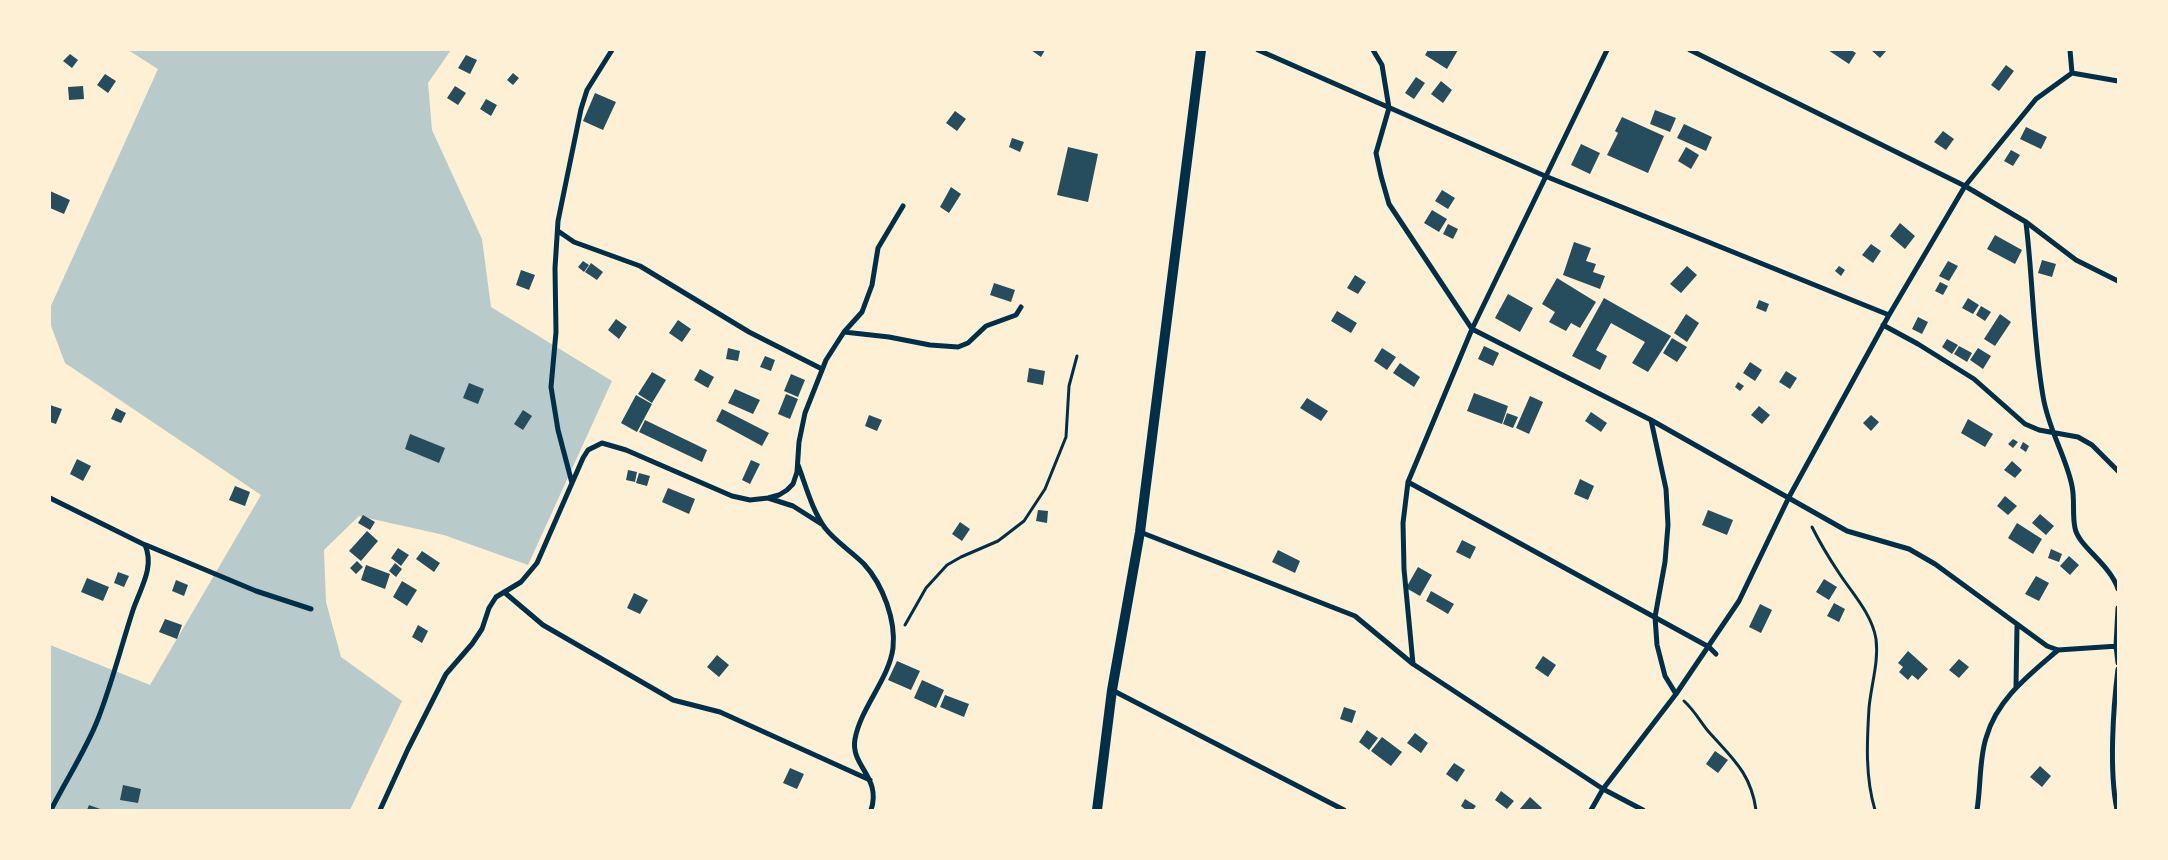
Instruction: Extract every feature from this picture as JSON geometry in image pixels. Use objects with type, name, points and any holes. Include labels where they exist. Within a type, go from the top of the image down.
[{"type":"main road","points":[[1097,810],[1112,690],[1140,532],[1201,50]]},
{"type":"street","points":[[572,483],[558,430],[551,388],[556,332],[555,268],[558,231],[563,192],[581,109],[588,90],[612,50]]},
{"type":"street","points":[[1258,50],[1545,176],[1889,315]]},
{"type":"street","points":[[1373,50],[1382,65],[1389,108],[1376,153],[1380,176],[1389,204],[1472,329],[1651,420],[1847,531],[1910,549],[1935,564],[2017,626],[2047,646],[2058,650],[2117,646]]},
{"type":"street","points":[[1413,664],[1404,569],[1403,523],[1408,482],[1472,329],[1608,50]]},
{"type":"street","points":[[1690,50],[1965,186],[2026,222],[2076,260],[2118,281]]},
{"type":"street","points":[[2070,50],[2072,73]]},
{"type":"street","points":[[1592,810],[1603,789],[1676,694],[1738,601],[1789,497],[1883,325],[1965,186],[2036,99],[2072,73],[2118,81]]},
{"type":"street","points":[[380,810],[419,724],[446,674],[472,644],[482,628],[489,608],[496,597],[520,582],[537,563],[588,450],[602,443],[626,450],[732,496],[750,500],[779,495],[793,484],[805,413],[822,370],[830,353],[844,332],[862,312],[872,285],[878,248],[903,206]]},
{"type":"street","points":[[2026,222],[2036,348],[2044,403],[2052,432],[2072,486],[2075,529],[2086,546],[2106,567],[2118,588]]},
{"type":"street","points":[[558,231],[574,242],[640,266],[750,332],[822,370]]},
{"type":"street","points":[[844,332],[889,337],[930,345],[958,347],[968,343],[986,326],[1016,315],[1021,307]]},
{"type":"street","points":[[1883,325],[1918,344],[1974,379],[2025,424],[2039,430],[2078,437],[2092,445],[2118,471]]},
{"type":"street","points":[[1651,420],[1666,489],[1668,525],[1665,562],[1656,617],[1657,645],[1666,676],[1676,694]]},
{"type":"street","points":[[797,464],[814,508],[824,526]]},
{"type":"street","points":[[1408,482],[1656,617],[1709,647],[1716,654]]},
{"type":"street","points":[[50,498],[145,545],[256,591],[311,609]]},
{"type":"street","points":[[768,498],[793,506],[824,526],[873,576],[884,598],[892,623],[893,648],[888,664],[859,724],[854,741],[856,753],[874,791],[870,810]]},
{"type":"street","points":[[1140,532],[1355,616],[1413,664],[1603,789],[1642,810]]},
{"type":"street","points":[[50,810],[97,721],[116,672],[133,610],[149,566],[149,553],[145,545]]},
{"type":"street","points":[[504,592],[544,625],[673,700],[720,712],[870,780]]},
{"type":"street","points":[[2118,608],[2118,663]]},
{"type":"street","points":[[2016,687],[2017,626]]},
{"type":"street","points":[[1977,810],[1986,738],[1994,715],[2016,687],[2058,650]]},
{"type":"street","points":[[2117,810],[2114,792],[2115,695],[2118,669]]},
{"type":"street","points":[[1112,690],[1344,810]]},
{"type":"path","points":[[904,627],[926,588],[947,566],[961,557],[998,541],[1024,521],[1045,489],[1066,437],[1070,386],[1077,356]]},
{"type":"path","points":[[1800,504],[1822,546],[1858,600],[1871,624],[1876,639],[1874,674],[1869,708],[1868,774],[1870,793],[1875,810]]},
{"type":"path","points":[[1676,694],[1693,710],[1707,730],[1746,775],[1756,810]]},
{"type":"shaded area","points":[[128,50],[451,50],[428,83],[432,130],[482,239],[491,307],[612,381],[528,565],[444,535],[359,516],[324,550],[326,602],[341,657],[402,701],[350,810],[50,810],[50,645],[150,685],[261,495],[65,363],[50,323],[50,308],[158,69]]},
{"type":"building","points":[[1031,50],[1045,50],[1041,57]]},
{"type":"building","points":[[1428,50],[1458,50],[1447,69],[1425,55]]},
{"type":"building","points":[[1828,50],[1851,50],[1856,53],[1849,64]]},
{"type":"building","points":[[1871,50],[1887,50],[1880,58]]},
{"type":"building","points":[[70,54],[78,60],[72,68],[63,61]]},
{"type":"building","points":[[466,55],[477,60],[470,74],[458,68]]},
{"type":"building","points":[[2006,65],[2014,71],[1999,91],[1991,85]]},
{"type":"building","points":[[513,73],[519,78],[513,85],[507,80]]},
{"type":"building","points":[[105,74],[116,81],[108,93],[97,85]]},
{"type":"building","points":[[1416,77],[1425,83],[1414,99],[1405,93]]},
{"type":"building","points":[[1441,81],[1452,90],[1443,103],[1431,94]]},
{"type":"building","points":[[83,86],[84,99],[69,100],[68,87]]},
{"type":"building","points":[[455,86],[466,93],[458,105],[447,98]]},
{"type":"building","points":[[595,93],[616,102],[603,130],[583,121]]},
{"type":"building","points":[[486,99],[497,105],[491,116],[480,109]]},
{"type":"building","points":[[1655,110],[1676,118],[1670,132],[1650,124]]},
{"type":"building","points":[[955,111],[966,119],[957,131],[946,123]]},
{"type":"building","points":[[1622,117],[1664,136],[1648,173],[1607,155],[1618,133],[1615,131]]},
{"type":"building","points":[[1684,124],[1712,137],[1706,151],[1677,138]]},
{"type":"building","points":[[2026,127],[2047,137],[2041,149],[2020,139]]},
{"type":"building","points":[[1943,131],[1954,139],[1946,150],[1934,142]]},
{"type":"building","points":[[1012,138],[1024,142],[1020,152],[1009,147]]},
{"type":"building","points":[[1581,144],[1600,153],[1590,174],[1571,165]]},
{"type":"building","points":[[1068,147],[1098,154],[1088,202],[1057,195]]},
{"type":"building","points":[[1686,147],[1699,155],[1691,169],[1678,161]]},
{"type":"building","points":[[2011,150],[2020,155],[2013,166],[2004,161]]},
{"type":"building","points":[[951,187],[961,194],[949,213],[940,207]]},
{"type":"building","points":[[1442,190],[1455,198],[1448,209],[1435,201]]},
{"type":"building","points":[[50,191],[70,200],[64,214],[50,208]]},
{"type":"building","points":[[1432,210],[1447,219],[1439,232],[1424,223]]},
{"type":"building","points":[[1900,223],[1915,236],[1905,249],[1890,236]]},
{"type":"building","points":[[1448,224],[1458,229],[1453,239],[1443,234]]},
{"type":"building","points":[[1995,235],[2022,250],[2015,264],[1987,249]]},
{"type":"building","points":[[1574,242],[1591,248],[1586,261],[1596,264],[1593,272],[1605,276],[1600,289],[1563,275]]},
{"type":"building","points":[[1871,244],[1881,251],[1873,263],[1862,255]]},
{"type":"building","points":[[2042,260],[2056,264],[2052,277],[2038,273]]},
{"type":"building","points":[[583,261],[589,265],[584,272],[578,267]]},
{"type":"building","points":[[1948,261],[1958,266],[1949,281],[1939,276]]},
{"type":"building","points":[[591,263],[603,272],[597,280],[585,272]]},
{"type":"building","points":[[1687,266],[1697,275],[1681,293],[1670,284]]},
{"type":"building","points":[[1839,266],[1845,270],[1841,276],[1835,271]]},
{"type":"building","points":[[521,270],[535,275],[529,290],[516,285]]},
{"type":"building","points":[[1355,275],[1366,282],[1358,294],[1347,288]]},
{"type":"building","points":[[1557,278],[1596,302],[1580,328],[1571,323],[1566,331],[1549,322],[1555,312],[1542,304]]},
{"type":"building","points":[[1940,282],[1948,286],[1943,295],[1935,291]]},
{"type":"building","points":[[994,283],[1015,290],[1011,302],[990,295]]},
{"type":"building","points":[[1508,294],[1533,308],[1520,332],[1495,318]]},
{"type":"building","points":[[1604,298],[1671,336],[1648,372],[1632,363],[1645,342],[1611,323],[1596,350],[1607,356],[1600,370],[1572,356]]},
{"type":"building","points":[[1968,298],[1979,305],[1973,314],[1962,308]]},
{"type":"building","points":[[1759,300],[1769,304],[1766,312],[1756,308]]},
{"type":"building","points":[[1981,306],[1991,312],[1985,321],[1976,315]]},
{"type":"building","points":[[1337,311],[1357,323],[1351,333],[1331,321]]},
{"type":"building","points":[[1686,314],[1699,323],[1687,342],[1674,333]]},
{"type":"building","points":[[2000,314],[2011,322],[1995,346],[1984,339]]},
{"type":"building","points":[[1918,317],[1928,322],[1922,334],[1912,329]]},
{"type":"building","points":[[616,319],[627,327],[619,339],[608,330]]},
{"type":"building","points":[[678,320],[691,329],[682,342],[669,333]]},
{"type":"building","points":[[1672,338],[1687,347],[1677,362],[1663,353]]},
{"type":"building","points":[[1947,339],[1958,345],[1952,354],[1942,347]]},
{"type":"building","points":[[1484,346],[1499,353],[1493,366],[1478,359]]},
{"type":"building","points":[[1959,346],[1972,353],[1967,362],[1954,354]]},
{"type":"building","points":[[728,348],[740,351],[738,361],[726,359]]},
{"type":"building","points":[[1382,348],[1396,357],[1387,370],[1374,361]]},
{"type":"building","points":[[1978,348],[1991,356],[1983,369],[1970,360]]},
{"type":"building","points":[[765,356],[775,360],[771,371],[760,367]]},
{"type":"building","points":[[1750,362],[1762,370],[1755,381],[1743,373]]},
{"type":"building","points":[[1400,363],[1420,377],[1414,387],[1393,373]]},
{"type":"building","points":[[1029,368],[1045,371],[1043,385],[1027,382]]},
{"type":"building","points":[[700,369],[714,377],[708,388],[694,380]]},
{"type":"building","points":[[1786,371],[1797,378],[1790,389],[1779,382]]},
{"type":"building","points":[[652,372],[666,380],[652,403],[638,394]]},
{"type":"building","points":[[791,374],[805,380],[798,397],[784,391]]},
{"type":"building","points":[[1738,382],[1744,386],[1740,391],[1735,387]]},
{"type":"building","points":[[469,383],[484,389],[478,404],[463,398]]},
{"type":"building","points":[[735,389],[760,400],[753,414],[728,403]]},
{"type":"building","points":[[1474,393],[1508,406],[1502,424],[1467,411]]},
{"type":"building","points":[[786,394],[798,399],[790,419],[778,414]]},
{"type":"building","points":[[636,395],[652,404],[637,432],[621,423]]},
{"type":"building","points":[[1530,396],[1543,402],[1529,434],[1516,428]]},
{"type":"building","points":[[1307,398],[1328,411],[1321,421],[1300,408]]},
{"type":"building","points":[[50,405],[62,409],[56,424],[50,422]]},
{"type":"building","points":[[1759,406],[1770,415],[1762,424],[1751,415]]},
{"type":"building","points":[[116,408],[126,413],[121,423],[111,419]]},
{"type":"building","points":[[722,409],[769,433],[762,446],[716,421]]},
{"type":"building","points":[[523,410],[532,416],[523,430],[514,424]]},
{"type":"building","points":[[1591,412],[1607,423],[1601,432],[1585,421]]},
{"type":"building","points":[[1507,413],[1518,417],[1513,428],[1503,424]]},
{"type":"building","points":[[869,415],[882,420],[877,431],[865,426]]},
{"type":"building","points":[[1871,415],[1879,422],[1871,431],[1863,423]]},
{"type":"building","points":[[1968,419],[1993,434],[1985,447],[1961,433]]},
{"type":"building","points":[[645,420],[707,450],[702,462],[639,432]]},
{"type":"building","points":[[410,434],[445,448],[439,463],[405,449]]},
{"type":"building","points":[[2013,439],[2018,442],[2013,448],[2008,444]]},
{"type":"building","points":[[2023,442],[2029,446],[2026,452],[2020,448]]},
{"type":"building","points":[[77,459],[91,466],[83,481],[70,474]]},
{"type":"building","points":[[751,460],[760,464],[750,484],[742,480]]},
{"type":"building","points":[[2012,461],[2022,470],[2015,478],[2004,470]]},
{"type":"building","points":[[628,470],[637,472],[635,482],[626,480]]},
{"type":"building","points":[[639,473],[650,476],[647,486],[636,483]]},
{"type":"building","points":[[1580,479],[1594,486],[1588,500],[1574,494]]},
{"type":"building","points":[[235,486],[250,492],[245,506],[229,500]]},
{"type":"building","points":[[668,488],[695,499],[689,514],[662,502]]},
{"type":"building","points":[[2005,496],[2017,506],[2008,515],[1997,506]]},
{"type":"building","points":[[1038,510],[1048,511],[1047,523],[1036,521]]},
{"type":"building","points":[[1708,510],[1733,520],[1727,535],[1702,525]]},
{"type":"building","points":[[2040,514],[2054,526],[2046,535],[2032,523]]},
{"type":"building","points":[[363,515],[375,522],[370,530],[358,523]]},
{"type":"building","points":[[960,522],[970,529],[962,541],[952,534]]},
{"type":"building","points":[[2017,523],[2042,539],[2033,554],[2008,538]]},
{"type":"building","points":[[367,531],[378,541],[361,561],[349,551]]},
{"type":"building","points":[[1462,540],[1476,547],[1470,559],[1456,552]]},
{"type":"building","points":[[398,548],[409,555],[401,566],[391,558]]},
{"type":"building","points":[[2051,549],[2062,554],[2059,562],[2048,558]]},
{"type":"building","points":[[1278,550],[1300,561],[1295,573],[1272,562]]},
{"type":"building","points":[[422,551],[440,563],[434,572],[416,559]]},
{"type":"building","points":[[2069,556],[2079,565],[2070,575],[2060,566]]},
{"type":"building","points":[[357,561],[363,567],[356,574],[350,568]]},
{"type":"building","points":[[395,563],[402,569],[396,577],[389,571]]},
{"type":"building","points":[[366,565],[390,574],[385,589],[361,580]]},
{"type":"building","points":[[1418,567],[1432,575],[1420,596],[1406,588]]},
{"type":"building","points":[[118,572],[129,576],[124,587],[114,583]]},
{"type":"building","points":[[2036,576],[2049,583],[2039,601],[2025,594]]},
{"type":"building","points":[[87,578],[109,587],[103,601],[81,592]]},
{"type":"building","points":[[1824,579],[1837,587],[1829,600],[1816,592]]},
{"type":"building","points":[[176,580],[188,585],[184,596],[172,591]]},
{"type":"building","points":[[402,581],[417,590],[407,606],[393,597]]},
{"type":"building","points":[[1431,591],[1454,604],[1448,614],[1426,601]]},
{"type":"building","points":[[634,593],[648,600],[640,614],[627,608]]},
{"type":"building","points":[[1834,603],[1845,609],[1839,622],[1827,616]]},
{"type":"building","points":[[1760,604],[1772,610],[1761,633],[1749,627]]},
{"type":"building","points":[[165,619],[182,625],[177,639],[159,632]]},
{"type":"building","points":[[418,625],[428,631],[422,643],[412,637]]},
{"type":"building","points":[[1908,651],[1928,669],[1918,680],[1912,675],[1908,680],[1899,672],[1903,667],[1898,663]]},
{"type":"building","points":[[717,655],[729,665],[719,677],[707,667]]},
{"type":"building","points":[[1543,656],[1556,665],[1548,677],[1535,668]]},
{"type":"building","points":[[1959,659],[1969,667],[1959,678],[1949,670]]},
{"type":"building","points":[[897,661],[920,671],[911,690],[888,680]]},
{"type":"building","points":[[922,680],[944,690],[936,708],[914,698]]},
{"type":"building","points":[[945,695],[969,704],[964,717],[940,707]]},
{"type":"building","points":[[1344,707],[1356,711],[1352,723],[1340,719]]},
{"type":"building","points":[[1367,730],[1378,738],[1369,750],[1359,742]]},
{"type":"building","points":[[1415,733],[1428,743],[1421,753],[1407,743]]},
{"type":"building","points":[[1382,737],[1402,752],[1391,766],[1371,751]]},
{"type":"building","points":[[1715,751],[1728,760],[1718,773],[1706,764]]},
{"type":"building","points":[[1454,763],[1465,770],[1457,782],[1446,774]]},
{"type":"building","points":[[2040,766],[2051,776],[2042,787],[2030,777]]},
{"type":"building","points":[[790,768],[804,774],[797,789],[783,783]]},
{"type":"building","points":[[123,785],[141,789],[138,803],[120,800]]},
{"type":"building","points":[[1501,791],[1514,801],[1507,809],[1495,800]]},
{"type":"building","points":[[1530,797],[1542,808],[1540,810],[1519,810]]},
{"type":"building","points":[[1465,799],[1476,806],[1473,810],[1466,810],[1461,806]]},
{"type":"building","points":[[89,805],[103,810],[87,810]]}]
